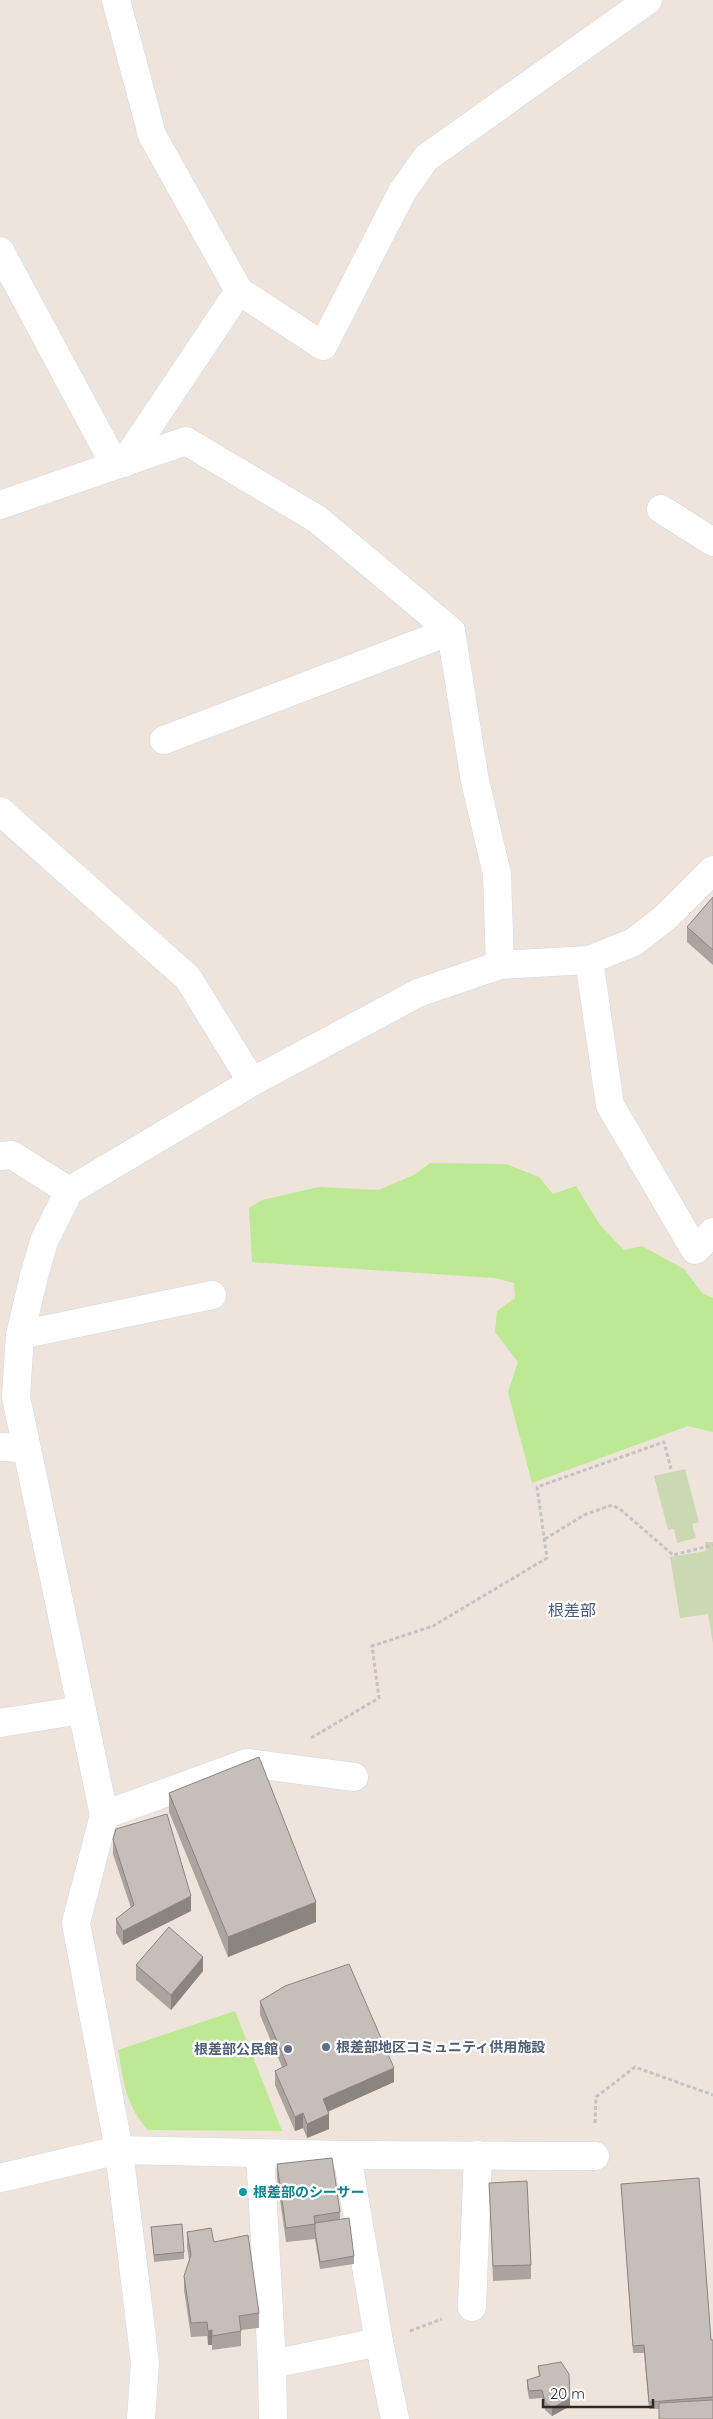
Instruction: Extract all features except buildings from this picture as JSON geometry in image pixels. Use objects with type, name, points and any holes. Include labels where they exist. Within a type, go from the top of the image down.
[{"type":"street","points":[[116,0],[152,135],[239,291],[323,346],[402,192],[426,158],[648,0]]},
{"type":"street","points":[[0,251],[119,464]]},
{"type":"street","points":[[119,464],[239,291]]},
{"type":"street","points":[[0,505],[186,441],[317,519],[451,631],[475,780],[497,874],[500,965]]},
{"type":"street","points":[[661,509],[713,542]]},
{"type":"street","points":[[164,740],[451,631]]},
{"type":"street","points":[[0,811],[188,978],[252,1082]]},
{"type":"street","points":[[141,2419],[145,2363],[119,2150],[76,1923],[104,1816],[82,1710],[13,1448],[20,1335],[44,1241],[69,1191],[252,1082],[418,992],[482,973],[500,965],[589,960],[634,942],[666,916],[713,870]]},
{"type":"street","points":[[589,960],[610,1105],[695,1250],[713,1232]]},
{"type":"street","points":[[0,1156],[12,1155],[69,1191]]},
{"type":"street","points":[[20,1335],[212,1295]]},
{"type":"street","points":[[0,1723],[82,1710]]},
{"type":"street","points":[[104,1816],[246,1763],[266,1764],[354,1777]]},
{"type":"street","points":[[0,2178],[119,2150],[595,2156]]},
{"type":"street","points":[[260,2153],[272,2364],[273,2419]]},
{"type":"street","points":[[347,2154],[379,2342],[395,2419]]},
{"type":"street","points":[[472,2307],[478,2155]]},
{"type":"street","points":[[272,2364],[379,2342]]},
{"type":"path","points":[[266,1764],[380,1698],[372,1646],[433,1626],[547,1558],[537,1487],[664,1442],[671,1469]]},
{"type":"path","points":[[545,1539],[584,1515],[612,1506],[620,1509],[673,1555],[713,1545]]},
{"type":"path","points":[[595,2156],[596,2097],[635,2067],[713,2095]]},
{"type":"path","points":[[379,2342],[472,2307]]},
{"type":"green space","points":[[430,1163],[506,1164],[539,1177],[553,1194],[576,1186],[600,1225],[624,1250],[642,1246],[684,1269],[702,1293],[713,1298],[713,1432],[688,1426],[532,1483],[508,1392],[518,1362],[495,1332],[497,1311],[515,1298],[514,1283],[495,1278],[252,1262],[249,1208],[262,1200],[319,1187],[378,1190],[414,1175]]},
{"type":"green space","points":[[685,1469],[699,1522],[692,1524],[696,1538],[677,1543],[674,1529],[668,1530],[654,1476]]},
{"type":"green space","points":[[705,1542],[713,1542],[713,1644],[708,1614],[680,1618],[670,1557],[706,1551]]},
{"type":"green space","points":[[235,2011],[282,2131],[148,2130],[134,2111],[130,2102],[124,2083],[118,2050]]},
{"type":"place","name":"根差部地区コミュニティ供用施設","points":[[326,2047]]},
{"type":"place","name":"根差部公民館","points":[[288,2049]]},
{"type":"place","name":"根差部のシーサー","points":[[243,2192]]},
{"type":"district","name":"根差部","points":[[572,1610]]}]
